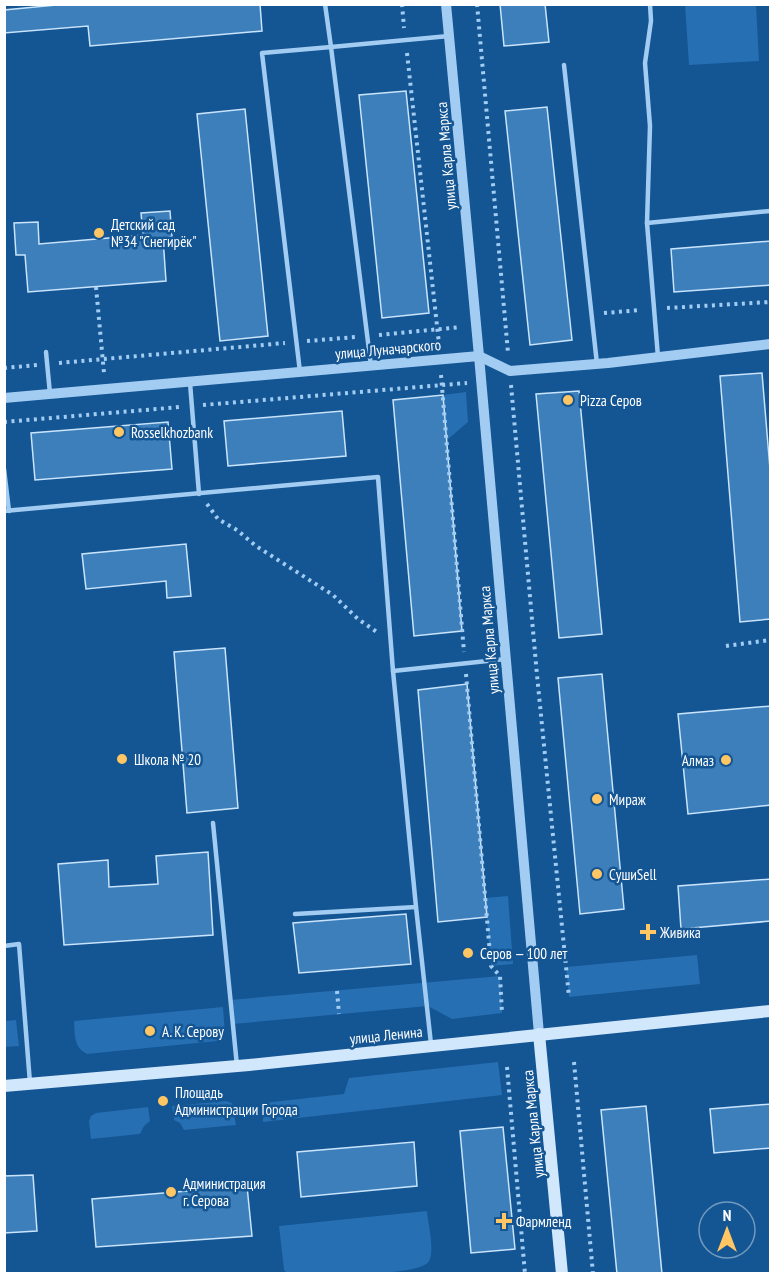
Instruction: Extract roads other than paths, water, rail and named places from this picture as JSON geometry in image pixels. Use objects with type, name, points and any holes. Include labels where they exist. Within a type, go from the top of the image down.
[{"type":"main road","name":"улица Ленина","points":[[4,1086],[237,1066],[771,1011]]},
{"type":"main road","name":"улица Карла Маркса","points":[[539,1034],[562,1274]]},
{"type":"street","name":"улица Карла Маркса","points":[[446,4],[539,1034]]},
{"type":"street","points":[[479,356],[510,371],[597,364],[771,344]]},
{"type":"street","name":"улица Луначарского","points":[[4,398],[479,356]]},
{"type":"lane","points":[[325,4],[371,366]]},
{"type":"lane","points":[[650,4],[651,21],[645,63],[650,126],[647,223],[658,357]]},
{"type":"lane","points":[[300,372],[262,53],[449,36]]},
{"type":"lane","points":[[564,64],[597,364]]},
{"type":"lane","points":[[647,223],[771,211]]},
{"type":"lane","points":[[46,352],[50,394]]},
{"type":"lane","points":[[190,382],[199,494]]},
{"type":"lane","points":[[4,470],[7,511],[378,477],[393,671],[431,1045]]},
{"type":"lane","points":[[393,671],[506,659]]},
{"type":"lane","points":[[213,823],[237,1066]]},
{"type":"lane","points":[[295,914],[416,907]]},
{"type":"lane","points":[[4,946],[19,944],[30,1083]]},
{"type":"place","name":"Детский сад №34 \"Снегирёк\"","points":[[99,233]]},
{"type":"place","name":"Pizza Серов","points":[[568,400]]},
{"type":"place","name":"Rosselkhozbank","points":[[119,432]]},
{"type":"place","name":"Школа № 20","points":[[122,759]]},
{"type":"place","name":"Алмаз","points":[[726,760]]},
{"type":"place","name":"Мираж","points":[[597,799]]},
{"type":"place","name":"СушиSell","points":[[597,874]]},
{"type":"place","name":"Живика","points":[[648,932]]},
{"type":"place","name":"Серов — 100 лет","points":[[468,953]]},
{"type":"place","name":"А. К. Серову","points":[[150,1031]]},
{"type":"place","name":"Площадь Администрации Города","points":[[163,1101]]},
{"type":"place","name":"Администрация г. Серова","points":[[171,1192]]},
{"type":"place","name":"Фармленд","points":[[504,1221]]}]
